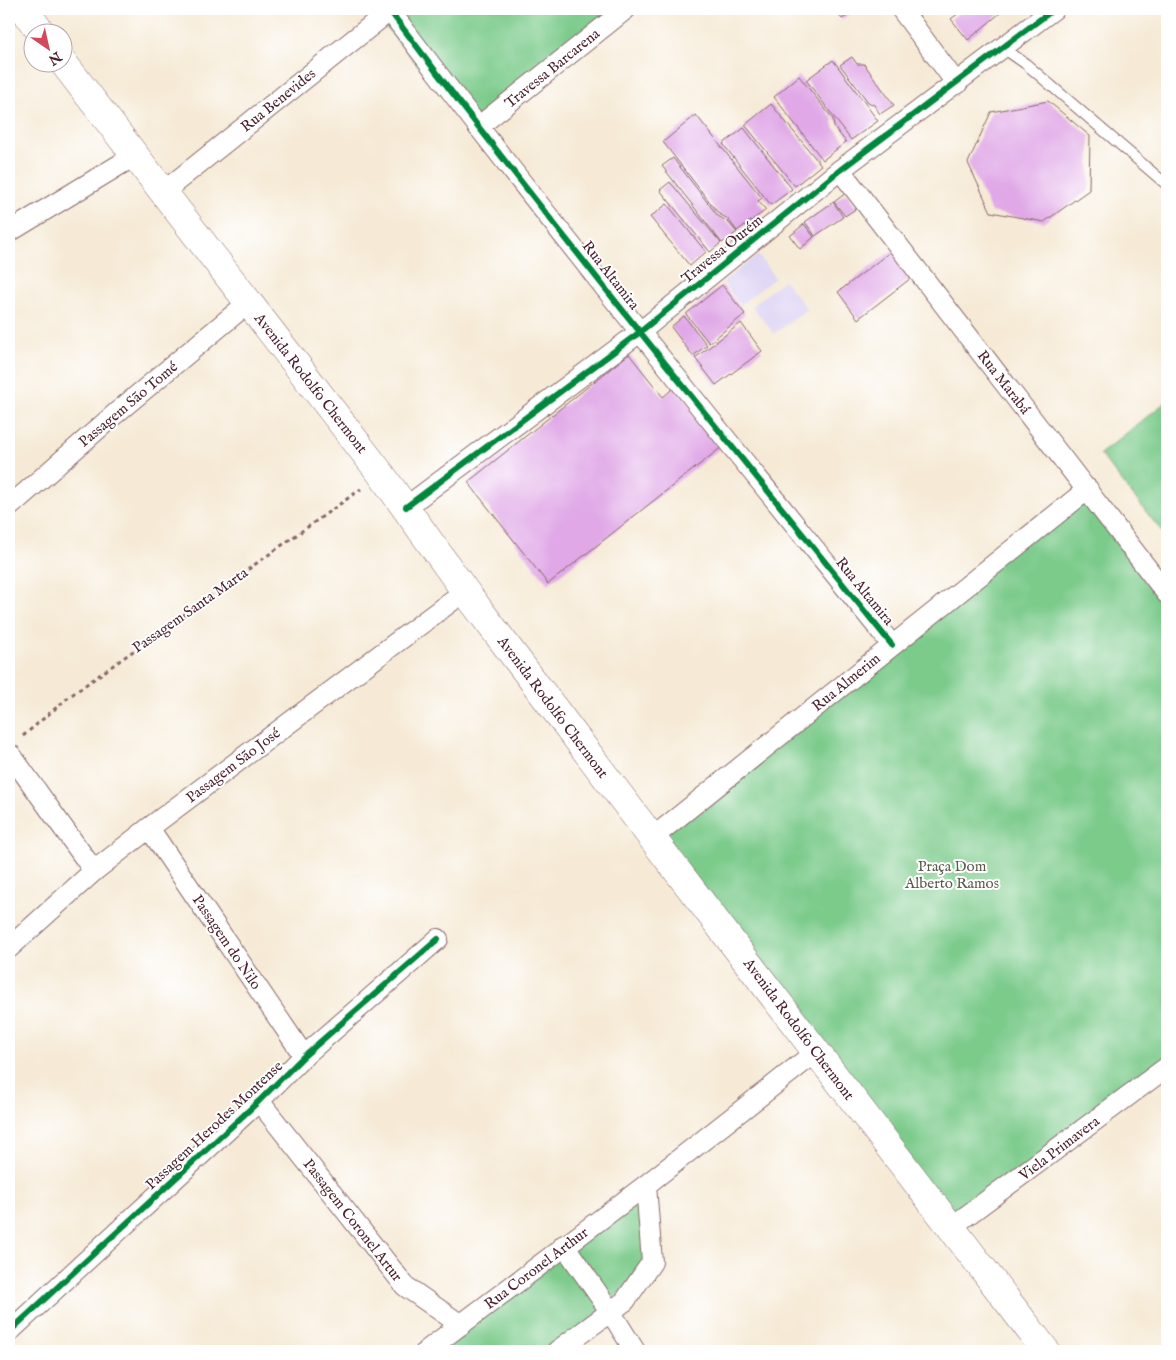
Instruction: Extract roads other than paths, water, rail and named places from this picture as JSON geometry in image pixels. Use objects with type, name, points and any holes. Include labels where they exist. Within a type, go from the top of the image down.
[{"type":"main road","points":[[23,9],[33,22]]},
{"type":"main road","name":"Avenida Rodolfo Chermont","points":[[70,72],[381,474],[465,591],[652,838],[1046,1351]]},
{"type":"street","points":[[9,15],[18,9]]},
{"type":"street","name":"Travessa Barcarena","points":[[478,127],[626,9]]},
{"type":"street","points":[[901,9],[957,84]]},
{"type":"street","name":"Travessa Ourém","points":[[406,507],[640,332],[840,170],[957,84],[1054,9]]},
{"type":"street","name":"Rua Altamira","points":[[391,10],[478,127],[892,645]]},
{"type":"street","name":"Rua Benevides","points":[[163,192],[391,10]]},
{"type":"street","points":[[9,232],[134,156]]},
{"type":"street","name":"Rua Marabá","points":[[840,170],[1088,489],[1167,594]]},
{"type":"street","name":"Passagem São Tomé","points":[[9,507],[115,414],[249,302]]},
{"type":"street","name":"Rua Almerim","points":[[652,838],[1088,489]]},
{"type":"street","name":"Passagem São José","points":[[9,948],[94,871],[465,591]]},
{"type":"street","points":[[10,756],[94,871]]},
{"type":"street","name":"Passagem do Nilo","points":[[149,828],[304,1056]]},
{"type":"street","name":"Passagem Herodes Montense","points":[[9,1332],[259,1101],[304,1056],[438,938]]},
{"type":"street","name":"Rua Coronel Arthur","points":[[426,1351],[646,1185],[816,1052]]},
{"type":"street","name":"Viela Primavera","points":[[950,1228],[1167,1067]]},
{"type":"street","name":"Passagem Coronel Artur","points":[[259,1101],[405,1286],[461,1325]]},
{"type":"street","points":[[557,1351],[625,1301],[652,1262],[646,1185]]},
{"type":"street","points":[[564,1245],[635,1351]]},
{"type":"lane","points":[[1002,48],[1026,64],[1167,185]]},
{"type":"park label","name":"Praça Dom Alberto Ramos","points":[[952,874]]}]
